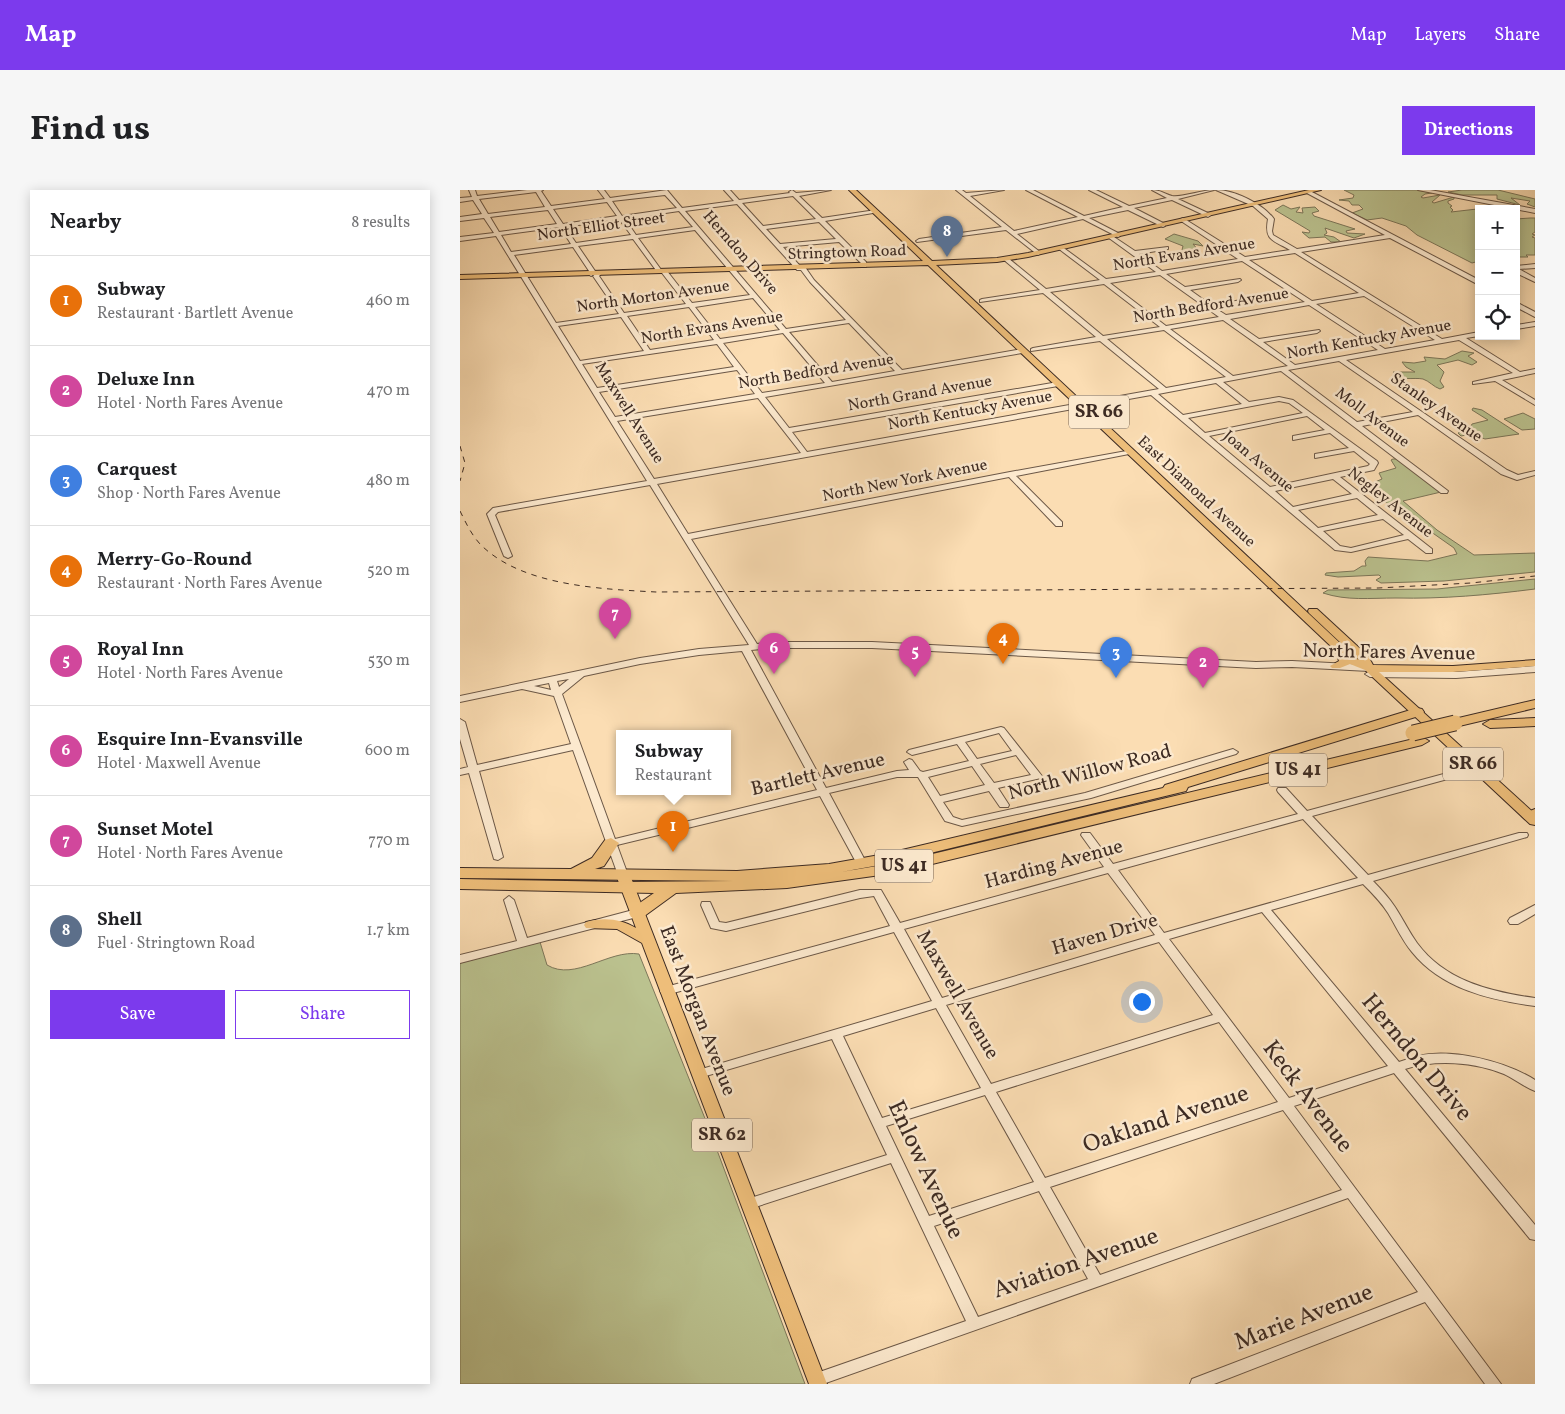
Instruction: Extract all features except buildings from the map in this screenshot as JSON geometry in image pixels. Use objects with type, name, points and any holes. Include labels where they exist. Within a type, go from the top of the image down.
[{"type":"highway","name":"US 41","points":[[460,873],[568,874],[672,887],[792,884],[888,870],[1459,727],[1535,704]]},
{"type":"highway","points":[[1113,804],[1232,770],[1334,735],[1417,712]]},
{"type":"highway","name":"US 41","points":[[1459,727],[1490,724],[1535,712]]},
{"type":"highway","name":"SR 66","points":[[1490,724],[1535,722]]},
{"type":"highway","name":"US 41","points":[[460,884],[625,881],[759,875],[862,864],[1113,804],[1418,737]]},
{"type":"highway","points":[[568,874],[596,864],[611,843]]},
{"type":"highway","points":[[637,913],[672,887]]},
{"type":"main road","name":"East Diamond Avenue","points":[[852,190],[1022,351],[1058,384],[1086,405],[1364,658],[1372,671],[1533,817]]},
{"type":"main road","name":"East Diamond Avenue","points":[[862,190],[1033,350],[1129,452],[1353,662],[1372,671]]},
{"type":"main road","name":"Stringtown Road","points":[[460,278],[472,276],[932,264],[1006,259],[1318,190]]},
{"type":"main road","points":[[1336,666],[1345,662],[1341,650]]},
{"type":"main road","name":"North Fares Avenue","points":[[1372,671],[1535,663]]},
{"type":"main road","name":"East Morgan Avenue","points":[[625,881],[817,1382]]},
{"type":"main road","points":[[591,925],[619,924],[647,940]]},
{"type":"street","name":"Maxwell Avenue","points":[[472,190],[474,198],[687,537],[750,647],[823,792],[862,864]]},
{"type":"street","points":[[460,200],[538,190],[648,352]]},
{"type":"street","points":[[601,190],[635,237],[691,305],[805,454]]},
{"type":"street","points":[[727,190],[900,372]]},
{"type":"street","points":[[460,239],[739,202],[792,192],[828,190]]},
{"type":"street","points":[[959,190],[1038,253]]},
{"type":"street","points":[[966,195],[1001,190]]},
{"type":"street","points":[[1029,190],[1084,218],[1114,236],[1184,289],[1294,367]]},
{"type":"street","points":[[1092,190],[1163,225]]},
{"type":"street","points":[[1155,190],[1208,215]]},
{"type":"street","points":[[1013,233],[1211,190]]},
{"type":"street","points":[[1219,190],[1252,205],[1270,218],[1269,231],[1271,236],[1441,341]]},
{"type":"street","points":[[1421,190],[1535,211]]},
{"type":"street","points":[[460,219],[665,191]]},
{"type":"street","name":"Herndon Drive","points":[[665,191],[830,384]]},
{"type":"street","points":[[792,192],[864,263],[864,266]]},
{"type":"street","points":[[1308,192],[1475,281]]},
{"type":"street","points":[[762,228],[876,212]]},
{"type":"street","points":[[1183,220],[1384,351]]},
{"type":"street","name":"North Elliot Street","points":[[509,254],[697,228]]},
{"type":"street","points":[[919,242],[1007,228]]},
{"type":"street","name":"North Evans Avenue","points":[[982,301],[1391,236]]},
{"type":"street","points":[[780,246],[840,240]]},
{"type":"street","points":[[1061,248],[1232,378]]},
{"type":"street","points":[[1135,253],[1166,248]]},
{"type":"street","points":[[1006,259],[1165,391]]},
{"type":"street","points":[[1520,268],[1535,266]]},
{"type":"street","points":[[1520,271],[1535,280]]},
{"type":"street","points":[[1466,277],[1475,275]]},
{"type":"street","points":[[1184,289],[1238,280]]},
{"type":"street","name":"North Bedford Avenue","points":[[1033,350],[1364,294]]},
{"type":"street","name":"North Morton Avenue","points":[[555,325],[755,296]]},
{"type":"street","points":[[1210,307],[1260,299]]},
{"type":"street","points":[[1520,306],[1535,315]]},
{"type":"street","name":"North Evans Avenue","points":[[578,363],[850,321]]},
{"type":"street","points":[[1520,326],[1535,324]]},
{"type":"street","points":[[1258,341],[1317,331]]},
{"type":"street","name":"North Kentucky Avenue","points":[[508,556],[492,514],[496,510],[1475,335]]},
{"type":"street","points":[[1459,338],[1519,374]]},
{"type":"street","name":"North Bedford Avenue","points":[[614,419],[1022,351]]},
{"type":"street","name":"Stanley Avenue","points":[[1341,359],[1504,472],[1517,478],[1535,473]]},
{"type":"street","points":[[596,390],[739,368]]},
{"type":"street","name":"Moll Avenue","points":[[1282,369],[1358,424],[1444,491]]},
{"type":"street","points":[[1475,382],[1535,371]]},
{"type":"street","points":[[1496,379],[1535,403]]},
{"type":"street","points":[[1217,381],[1248,405]]},
{"type":"street","name":"North Grand Avenue","points":[[787,431],[1058,384]]},
{"type":"street","name":"Joan Avenue","points":[[1153,393],[1338,548],[1345,550],[1410,536]]},
{"type":"street","name":"Negley Avenue","points":[[1248,405],[1279,399],[1292,402],[1374,463],[1371,468],[1334,476]]},
{"type":"street","points":[[1183,417],[1248,405]]},
{"type":"street","points":[[1358,424],[1419,412]]},
{"type":"street","points":[[1204,435],[1309,414]]},
{"type":"street","points":[[1296,438],[1332,431]]},
{"type":"street","points":[[1318,456],[1354,448]]},
{"type":"street","name":"North New York Avenue","points":[[687,537],[1129,452]]},
{"type":"street","points":[[1010,474],[1059,524]]},
{"type":"street","points":[[1270,490],[1334,476]]},
{"type":"street","name":"Negley Avenue","points":[[1334,476],[1429,551]]},
{"type":"street","points":[[1293,509],[1358,495]]},
{"type":"street","points":[[1318,530],[1384,516]]},
{"type":"street","name":"North Fares Avenue","points":[[460,699],[669,656],[750,647],[872,644],[1272,666],[1293,670],[1372,671],[1456,676],[1535,669]]},
{"type":"street","name":"North Fares Avenue","points":[[1272,666],[1292,664],[1336,666],[1372,671]]},
{"type":"street","points":[[516,687],[558,694],[570,682],[591,671]]},
{"type":"street","name":"East Morgan Avenue","points":[[552,679],[625,881]]},
{"type":"street","points":[[460,722],[498,857]]},
{"type":"street","points":[[1002,730],[1037,776],[937,800],[910,757],[959,740],[1002,730]]},
{"type":"street","points":[[959,740],[1004,804]]},
{"type":"street","points":[[460,772],[576,746]]},
{"type":"street","name":"Bartlett Avenue","points":[[611,843],[896,774],[919,774],[1018,752]]},
{"type":"street","name":"North Willow Road","points":[[937,800],[949,819],[955,822],[976,820],[1083,797],[1233,752]]},
{"type":"street","name":"Harding Avenue","points":[[666,991],[1451,775]]},
{"type":"street","points":[[1282,790],[1389,906],[1415,949],[1436,969],[1474,990],[1510,999],[1535,1002]]},
{"type":"street","name":"Keck Avenue","points":[[1086,835],[1494,1384]]},
{"type":"street","name":"Haven Drive","points":[[699,1074],[1162,937],[1523,835]]},
{"type":"street","name":"Maxwell Avenue","points":[[706,905],[715,925],[726,927],[860,894],[877,892],[1096,1281]]},
{"type":"street","points":[[509,900],[523,943]]},
{"type":"street","name":"Herndon Drive","points":[[1264,908],[1535,1235]]},
{"type":"street","points":[[1514,921],[1535,909]]},
{"type":"street","points":[[460,959],[637,913]]},
{"type":"street","points":[[879,1124],[1221,1018]]},
{"type":"street","name":"Enlow Avenue","points":[[836,1034],[974,1324]]},
{"type":"street","name":"Oakland Avenue","points":[[926,1223],[1395,1066],[1435,1058],[1461,1059],[1496,1067],[1535,1086]]},
{"type":"street","points":[[749,1204],[895,1157]]},
{"type":"street","name":"Aviation Avenue","points":[[817,1382],[974,1324],[1351,1192]]},
{"type":"street","name":"Marie Avenue","points":[[1197,1384],[1428,1295]]},
{"type":"green space","points":[[1344,190],[1418,190],[1432,193],[1425,194],[1421,197],[1423,198],[1440,195],[1432,202],[1434,203],[1454,197],[1454,199],[1448,201],[1452,206],[1450,207],[1453,210],[1451,212],[1475,209],[1475,262],[1472,263],[1417,235],[1406,226],[1382,218],[1367,220],[1352,213],[1363,209],[1359,205],[1352,205],[1349,201],[1339,200],[1353,198],[1354,195]]},
{"type":"green space","points":[[1498,190],[1535,199],[1535,207],[1527,204],[1530,201],[1511,198],[1520,205],[1497,199],[1497,195],[1462,195],[1448,192]]},
{"type":"green space","points":[[1283,205],[1291,209],[1300,207],[1296,212],[1303,213],[1302,208],[1315,207],[1319,211],[1312,213],[1314,216],[1355,229],[1346,231],[1347,233],[1365,234],[1354,238],[1325,228],[1327,233],[1324,235],[1334,237],[1341,242],[1331,242],[1325,237],[1309,238],[1302,232],[1309,233],[1310,231],[1275,210]]},
{"type":"green space","points":[[1535,218],[1535,232],[1532,234],[1535,235],[1532,237],[1535,238],[1535,255],[1520,257],[1520,219]]},
{"type":"green space","points":[[1174,234],[1198,241],[1203,246],[1193,244],[1199,251],[1184,253],[1182,250],[1183,246],[1165,239]]},
{"type":"green space","points":[[1462,351],[1474,353],[1468,356],[1477,362],[1472,365],[1458,360],[1437,365],[1444,372],[1440,381],[1444,387],[1440,389],[1423,379],[1403,378],[1393,372],[1415,372],[1406,367],[1402,362],[1426,361],[1424,357],[1445,359]]},
{"type":"green space","points":[[1473,408],[1482,410],[1519,434],[1485,439],[1472,434],[1461,436],[1458,433],[1469,430],[1472,424],[1488,420],[1472,410]]},
{"type":"green space","points":[[1523,413],[1535,419],[1535,429],[1522,430],[1504,419]]},
{"type":"green space","points":[[1397,459],[1441,492],[1403,501],[1437,530],[1474,555],[1535,553],[1535,572],[1444,581],[1381,583],[1376,580],[1381,577],[1379,575],[1338,577],[1325,575],[1326,573],[1354,571],[1362,566],[1366,566],[1365,561],[1368,557],[1428,561],[1457,554],[1454,548],[1427,529],[1415,529],[1405,515],[1384,501],[1383,499],[1386,498],[1366,486],[1382,479],[1379,473],[1396,468],[1391,460]]},
{"type":"green space","points":[[1535,579],[1535,589],[1466,596],[1359,598],[1332,596],[1323,593],[1328,590],[1437,589]]},
{"type":"green space","points":[[540,942],[547,965],[558,969],[581,968],[616,956],[639,954],[706,1121],[805,1384],[460,1384],[460,963]]},
{"type":"railway","points":[[460,446],[465,463],[460,481]]},
{"type":"railway","points":[[460,511],[480,544],[497,558],[517,569],[563,583],[634,591],[1378,588],[1471,583],[1535,576]]},
{"type":"place","name":"Shell","points":[[947,257]]},
{"type":"place","name":"Sunset Motel","points":[[615,639]]},
{"type":"place","name":"Merry-Go-Round","points":[[1003,664]]},
{"type":"place","name":"Esquire Inn-Evansville","points":[[774,674]]},
{"type":"place","name":"Royal Inn","points":[[915,677]]},
{"type":"place","name":"Carquest","points":[[1116,678]]},
{"type":"place","name":"Deluxe Inn","points":[[1203,688]]},
{"type":"place","name":"Subway","points":[[673,852]]}]
